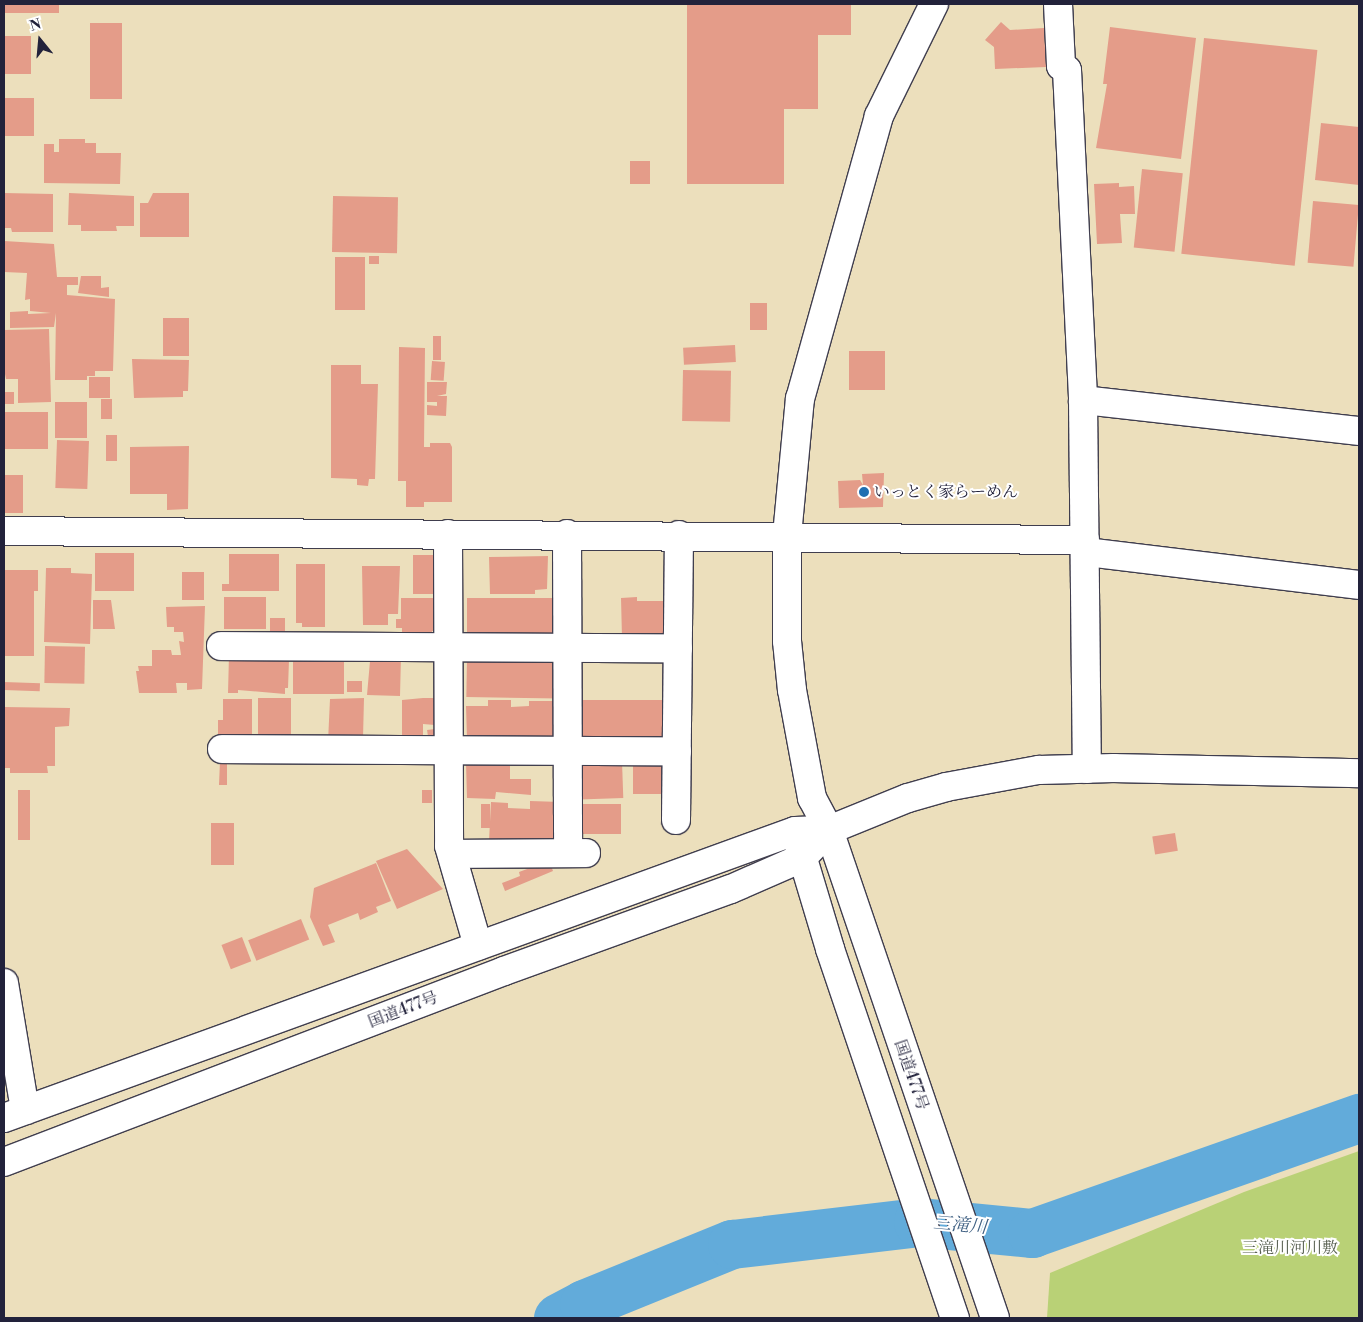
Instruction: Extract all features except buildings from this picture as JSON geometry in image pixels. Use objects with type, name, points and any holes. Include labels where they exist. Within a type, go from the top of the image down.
[{"type":"main road","points":[[829,830],[812,798],[792,690],[787,641],[787,536],[800,398],[879,116],[934,4]]},
{"type":"main road","points":[[1058,4],[1062,66],[1067,70],[1083,400],[1086,546],[1086,769]]},
{"type":"main road","points":[[1083,400],[1359,431]]},
{"type":"main road","points":[[4,531],[787,536],[1086,546],[1359,585]]},
{"type":"main road","points":[[448,534],[449,750],[452,854],[478,946]]},
{"type":"main road","points":[[452,854],[578,853],[566,751],[567,534]]},
{"type":"main road","points":[[676,820],[679,535]]},
{"type":"main road","points":[[221,646],[678,648]]},
{"type":"main road","points":[[222,749],[677,751]]},
{"type":"main road","points":[[14,1114],[795,831],[829,830],[908,798],[946,787],[1039,770],[1359,773]]},
{"type":"main road","points":[[812,798],[795,831],[802,858],[830,949],[955,1318]]},
{"type":"main road","name":"国道477号","points":[[4,1162],[334,1036],[731,890],[802,858],[829,830],[864,938],[995,1318]]},
{"type":"main road","points":[[4,983],[14,1114]]},
{"type":"main road","points":[[14,1114],[52,1122],[65,1122],[180,1077],[334,1036]]},
{"type":"green space","name":"三滝川河川敷","points":[[1359,1151],[1359,1318],[1047,1318],[1050,1273],[1244,1192]]},
{"type":"waterway","name":"三滝川","points":[[558,1318],[584,1304],[732,1244],[918,1222],[1032,1233],[1359,1118]]},
{"type":"place","name":"いっとく家らーめん","points":[[864,492]]}]
